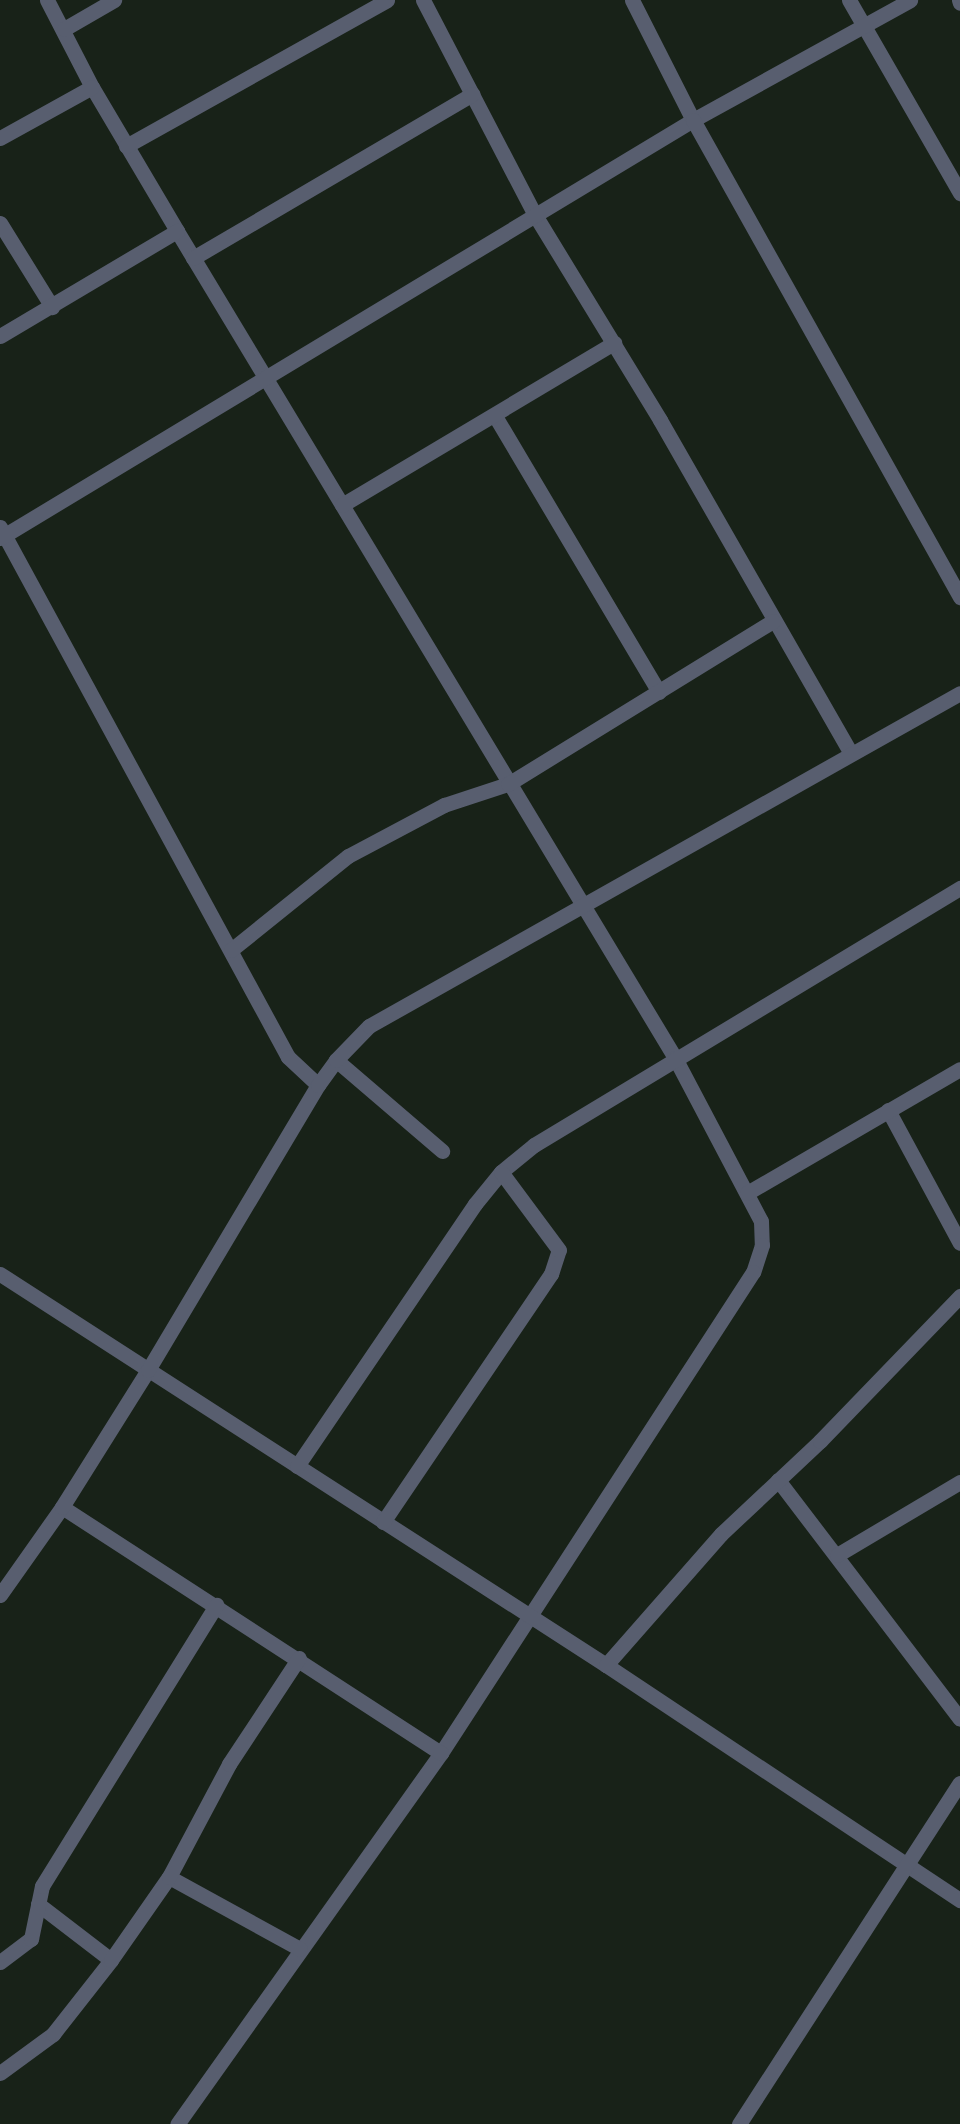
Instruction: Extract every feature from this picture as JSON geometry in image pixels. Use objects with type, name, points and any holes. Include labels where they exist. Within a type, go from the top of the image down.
[{"type":"street","points":[[47,0],[92,87],[126,146],[675,1058],[761,1221],[762,1245],[753,1272],[441,1753],[177,2124]]},
{"type":"street","points":[[64,30],[114,0]]},
{"type":"street","points":[[126,146],[387,0]]},
{"type":"street","points":[[423,0],[535,215],[614,343],[851,753]]},
{"type":"street","points":[[632,0],[693,120],[960,597]]},
{"type":"street","points":[[849,0],[960,193]]},
{"type":"street","points":[[318,1085],[288,1057],[2,534],[693,120],[910,0]]},
{"type":"street","points":[[0,138],[92,87]]},
{"type":"street","points":[[193,258],[472,94]]},
{"type":"street","points":[[0,223],[52,307]]},
{"type":"street","points":[[0,336],[177,231]]},
{"type":"street","points":[[342,505],[495,416],[614,343]]},
{"type":"street","points":[[495,416],[659,692]]},
{"type":"street","points":[[231,950],[348,856],[444,805],[508,784],[773,621]]},
{"type":"street","points":[[0,1595],[62,1507],[148,1370],[318,1085],[336,1060],[369,1026],[582,903],[960,693]]},
{"type":"street","points":[[297,1466],[475,1204],[501,1172],[534,1145],[960,888]]},
{"type":"street","points":[[336,1060],[442,1151]]},
{"type":"street","points":[[747,1193],[960,1069]]},
{"type":"street","points":[[888,1110],[960,1243]]},
{"type":"street","points":[[383,1521],[551,1274],[559,1250],[501,1172]]},
{"type":"street","points":[[2,1280],[148,1370],[606,1665],[904,1865],[960,1900]]},
{"type":"street","points":[[606,1665],[721,1534],[778,1480],[960,1296]]},
{"type":"street","points":[[778,1480],[960,1719]]},
{"type":"street","points":[[837,1555],[960,1482]]},
{"type":"street","points":[[62,1507],[299,1658],[441,1753]]},
{"type":"street","points":[[0,1962],[31,1939],[42,1886],[216,1605]]},
{"type":"street","points":[[0,2073],[53,2034],[111,1960],[169,1877],[229,1764],[299,1658]]},
{"type":"street","points":[[739,2124],[904,1865],[960,1784]]},
{"type":"street","points":[[169,1877],[300,1949]]},
{"type":"street","points":[[38,1904],[111,1960]]}]
